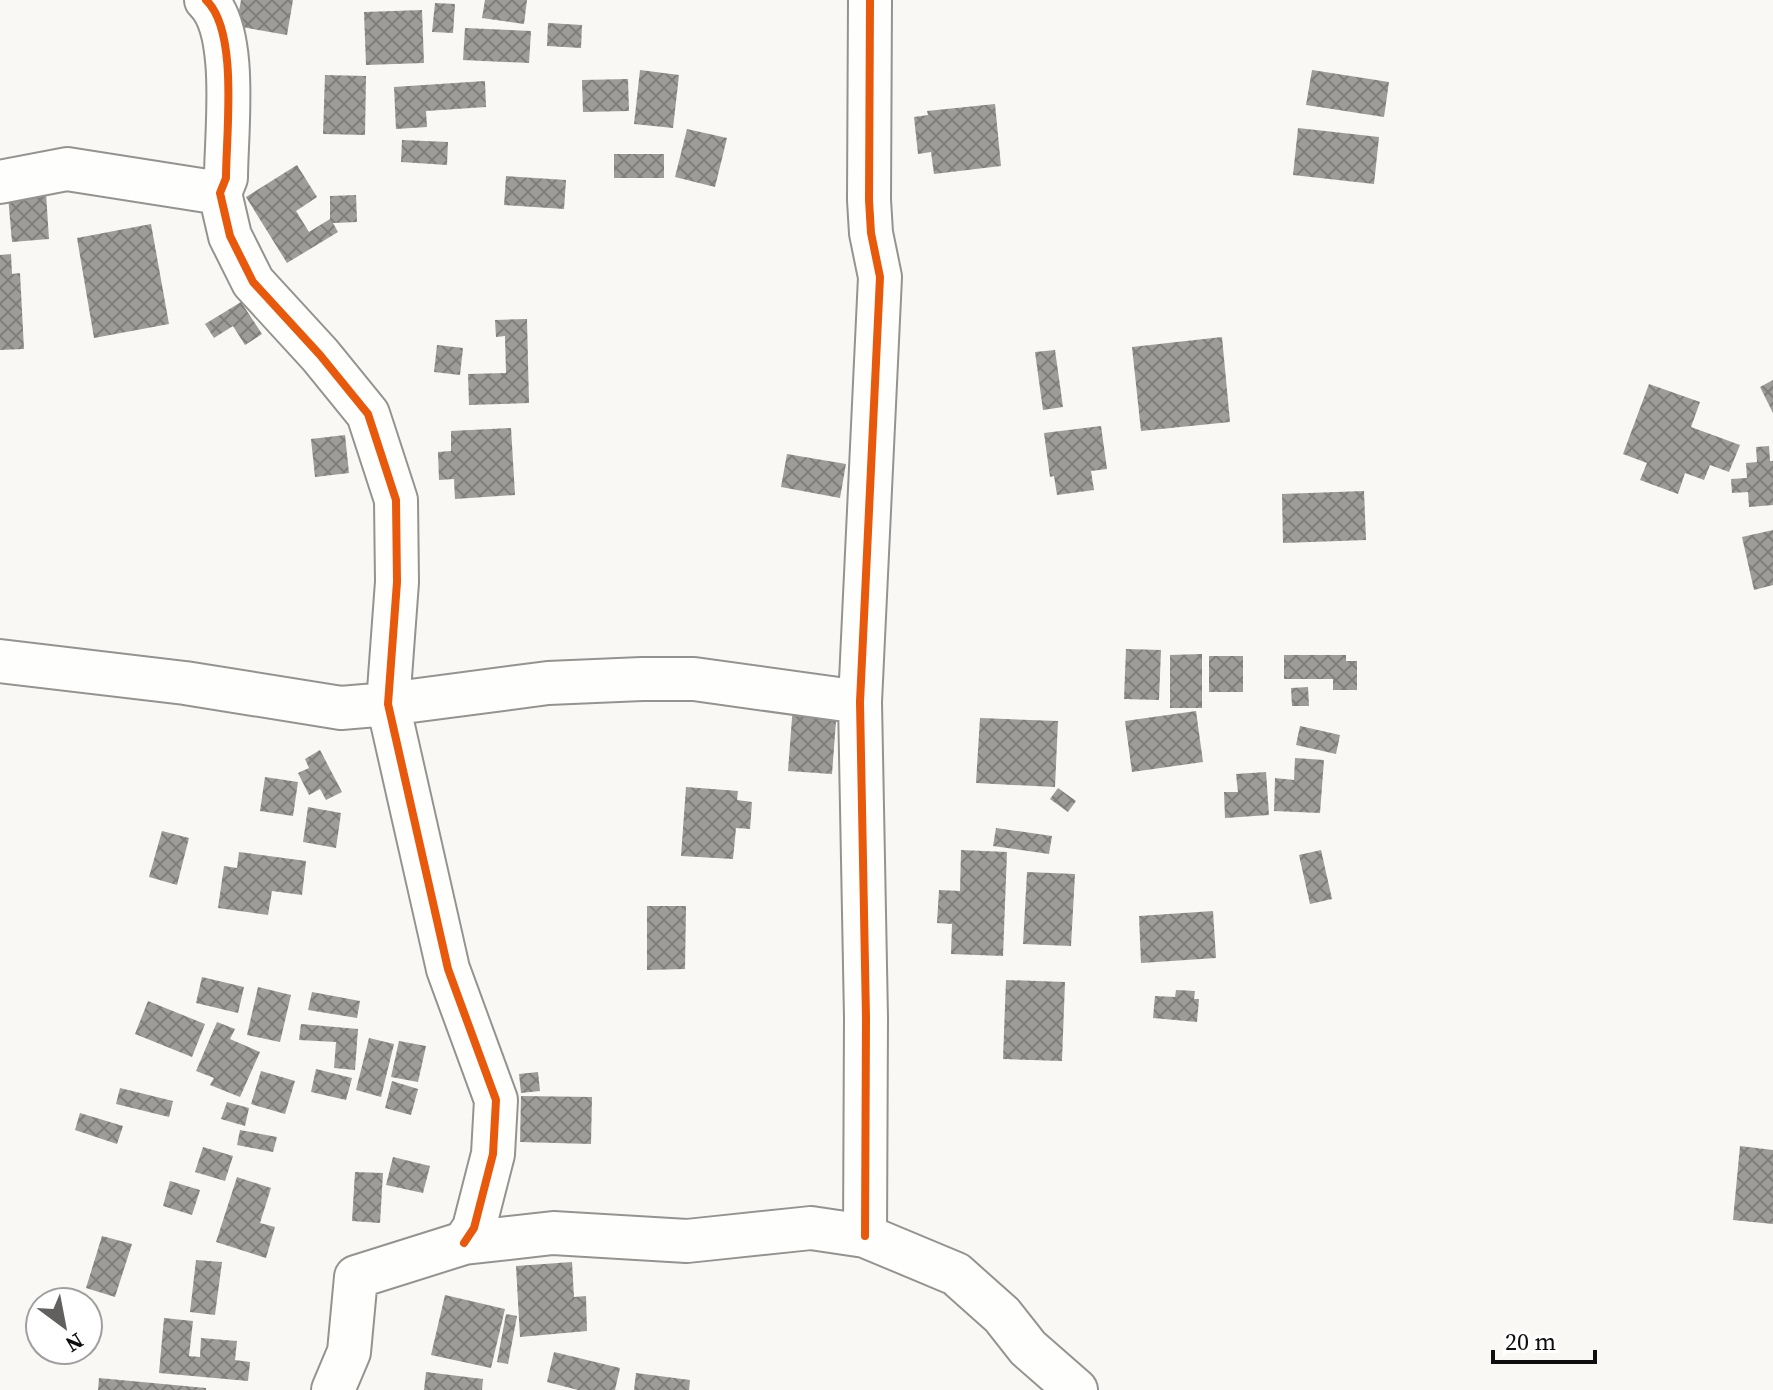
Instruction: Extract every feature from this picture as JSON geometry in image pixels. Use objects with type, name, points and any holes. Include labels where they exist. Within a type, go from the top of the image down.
[{"type":"street","points":[[206,0],[215,9],[228,51],[226,178],[220,193],[230,236],[253,282],[320,355],[368,414],[396,500],[397,582],[388,704],[448,969],[496,1100],[493,1154],[474,1228],[464,1243]]},
{"type":"street","points":[[865,1236],[866,1018],[860,702],[880,277],[871,233],[869,200],[870,0]]},
{"type":"street","points":[[0,182],[67,169],[220,193]]},
{"type":"street","points":[[0,661],[185,683],[341,708],[548,683],[681,679],[860,702]]},
{"type":"street","points":[[333,1390],[349,1352],[356,1277],[464,1243],[553,1233],[687,1241],[811,1228],[865,1236],[956,1274],[1002,1315],[1028,1348],[1076,1390]]},
{"type":"building","points":[[241,0],[293,0],[287,35],[236,26]]},
{"type":"building","points":[[485,0],[527,0],[524,24],[482,18]]},
{"type":"building","points":[[435,3],[455,4],[453,33],[432,32]]},
{"type":"building","points":[[422,10],[424,63],[366,65],[364,12]]},
{"type":"building","points":[[548,23],[582,25],[581,48],[547,46]]},
{"type":"building","points":[[465,28],[531,31],[529,63],[463,60]]},
{"type":"building","points":[[640,70],[679,75],[673,128],[634,124]]},
{"type":"building","points":[[1312,70],[1389,82],[1384,117],[1306,105]]},
{"type":"building","points":[[325,75],[366,76],[365,135],[323,134]]},
{"type":"building","points":[[628,79],[629,111],[583,112],[582,80]]},
{"type":"building","points":[[485,81],[486,107],[426,111],[427,127],[396,129],[394,87]]},
{"type":"building","points":[[995,104],[1001,166],[934,174],[931,152],[918,154],[914,117],[928,115],[927,111]]},
{"type":"building","points":[[1298,128],[1379,137],[1374,184],[1293,175]]},
{"type":"building","points":[[687,129],[727,138],[715,187],[675,177]]},
{"type":"building","points":[[402,140],[448,142],[447,165],[401,162]]},
{"type":"building","points":[[614,154],[664,154],[664,178],[614,178]]},
{"type":"building","points":[[297,165],[317,197],[296,211],[309,232],[330,219],[330,196],[356,195],[357,222],[333,223],[338,232],[287,263],[246,197]]},
{"type":"building","points":[[506,176],[566,180],[564,209],[504,205]]},
{"type":"building","points":[[46,193],[49,239],[12,242],[8,196]]},
{"type":"building","points":[[151,224],[169,324],[94,338],[77,238]]},
{"type":"building","points":[[11,254],[12,274],[20,273],[24,349],[0,350],[0,255]]},
{"type":"building","points":[[241,302],[262,334],[245,345],[233,326],[214,338],[205,324]]},
{"type":"building","points":[[527,319],[529,403],[469,405],[468,374],[506,373],[505,336],[496,337],[495,320]]},
{"type":"building","points":[[1222,337],[1230,422],[1141,431],[1132,347]]},
{"type":"building","points":[[437,345],[463,348],[460,375],[434,372]]},
{"type":"building","points":[[1055,350],[1063,407],[1043,410],[1035,352]]},
{"type":"building","points":[[1773,380],[1773,413],[1760,387]]},
{"type":"building","points":[[1649,384],[1700,402],[1691,427],[1740,445],[1729,472],[1710,465],[1704,480],[1685,473],[1678,494],[1640,480],[1647,463],[1623,454]]},
{"type":"building","points":[[1101,426],[1107,469],[1091,471],[1094,490],[1057,495],[1054,476],[1050,477],[1044,433]]},
{"type":"building","points":[[511,428],[515,495],[455,499],[454,479],[439,480],[438,452],[451,451],[451,431]]},
{"type":"building","points":[[345,435],[349,473],[315,477],[311,439]]},
{"type":"building","points":[[1769,446],[1770,461],[1773,461],[1773,505],[1749,507],[1748,492],[1732,493],[1731,479],[1747,478],[1746,463],[1757,462],[1756,447]]},
{"type":"building","points":[[787,454],[846,464],[840,498],[781,487]]},
{"type":"building","points":[[1364,491],[1366,540],[1283,543],[1282,494]]},
{"type":"building","points":[[1773,530],[1773,585],[1754,590],[1742,537]]},
{"type":"building","points":[[1126,649],[1161,650],[1159,700],[1124,699]]},
{"type":"building","points":[[1202,654],[1202,708],[1170,708],[1170,655]]},
{"type":"building","points":[[1284,655],[1346,655],[1346,661],[1357,661],[1357,690],[1333,690],[1333,679],[1284,679]]},
{"type":"building","points":[[1209,656],[1243,656],[1243,692],[1209,692]]},
{"type":"building","points":[[1308,687],[1309,706],[1292,706],[1291,688]]},
{"type":"building","points":[[793,705],[837,708],[832,774],[788,771]]},
{"type":"building","points":[[1196,711],[1203,762],[1132,772],[1125,721]]},
{"type":"building","points":[[980,718],[1058,721],[1055,787],[976,783]]},
{"type":"building","points":[[1300,726],[1340,735],[1336,754],[1296,745]]},
{"type":"building","points":[[320,750],[342,792],[326,800],[320,789],[309,795],[298,773],[309,768],[305,759]]},
{"type":"building","points":[[1295,758],[1324,760],[1320,813],[1274,811],[1275,778],[1294,780]]},
{"type":"building","points":[[1266,772],[1269,815],[1225,818],[1224,792],[1238,792],[1236,774]]},
{"type":"building","points":[[265,777],[298,782],[293,816],[260,811]]},
{"type":"building","points":[[686,787],[738,791],[737,800],[752,802],[750,829],[736,828],[733,859],[681,856]]},
{"type":"building","points":[[1058,788],[1076,801],[1068,812],[1050,799]]},
{"type":"building","points":[[308,807],[341,813],[336,848],[303,842]]},
{"type":"building","points":[[996,828],[1052,836],[1049,854],[993,846]]},
{"type":"building","points":[[162,831],[189,838],[177,885],[149,877]]},
{"type":"building","points":[[961,850],[1007,852],[1003,956],[951,954],[952,924],[937,923],[939,890],[960,891]]},
{"type":"building","points":[[1321,850],[1332,899],[1310,904],[1299,855]]},
{"type":"building","points":[[239,852],[306,861],[302,895],[272,891],[268,915],[218,908],[224,866],[237,868]]},
{"type":"building","points":[[1027,872],[1075,874],[1071,946],[1023,944]]},
{"type":"building","points":[[647,906],[686,906],[685,969],[647,970]]},
{"type":"building","points":[[1213,911],[1216,958],[1141,963],[1139,916]]},
{"type":"building","points":[[202,977],[244,987],[238,1013],[196,1003]]},
{"type":"building","points":[[1006,980],[1065,982],[1062,1061],[1003,1059]]},
{"type":"building","points":[[258,987],[291,995],[280,1042],[247,1035]]},
{"type":"building","points":[[1176,990],[1195,991],[1194,999],[1199,999],[1197,1022],[1153,1018],[1155,996],[1175,997]]},
{"type":"building","points":[[312,992],[360,1001],[357,1018],[308,1010]]},
{"type":"building","points":[[148,1001],[205,1024],[192,1057],[135,1034]]},
{"type":"building","points":[[217,1022],[235,1029],[230,1039],[260,1052],[240,1097],[210,1085],[214,1078],[196,1071]]},
{"type":"building","points":[[301,1024],[358,1029],[355,1070],[334,1068],[336,1042],[299,1040]]},
{"type":"building","points":[[369,1038],[394,1044],[381,1097],[356,1090]]},
{"type":"building","points":[[399,1041],[426,1046],[418,1082],[391,1077]]},
{"type":"building","points":[[316,1069],[352,1078],[346,1100],[311,1092]]},
{"type":"building","points":[[261,1071],[295,1081],[285,1114],[251,1104]]},
{"type":"building","points":[[538,1072],[540,1091],[521,1093],[519,1074]]},
{"type":"building","points":[[392,1081],[418,1089],[411,1115],[385,1108]]},
{"type":"building","points":[[120,1088],[173,1101],[169,1117],[116,1104]]},
{"type":"building","points":[[521,1096],[592,1097],[591,1144],[520,1142]]},
{"type":"building","points":[[227,1102],[249,1108],[245,1126],[221,1119]]},
{"type":"building","points":[[80,1113],[123,1126],[117,1144],[75,1130]]},
{"type":"building","points":[[240,1130],[277,1137],[273,1152],[237,1145]]},
{"type":"building","points":[[1740,1146],[1773,1150],[1773,1224],[1733,1220]]},
{"type":"building","points":[[203,1147],[233,1156],[225,1181],[195,1172]]},
{"type":"building","points":[[393,1157],[430,1166],[423,1193],[386,1185]]},
{"type":"building","points":[[355,1172],[383,1173],[380,1223],[352,1221]]},
{"type":"building","points":[[237,1177],[271,1188],[260,1223],[275,1227],[266,1258],[216,1242]]},
{"type":"building","points":[[170,1181],[200,1190],[192,1215],[163,1206]]},
{"type":"building","points":[[102,1236],[132,1244],[115,1297],[104,1294],[104,1286],[87,1286]]},
{"type":"building","points":[[196,1260],[222,1262],[215,1315],[190,1312]]},
{"type":"building","points":[[572,1262],[574,1297],[586,1296],[587,1331],[520,1337],[516,1266]]},
{"type":"building","points":[[445,1295],[505,1309],[491,1368],[431,1355]]},
{"type":"building","points":[[506,1314],[517,1316],[508,1364],[497,1362]]},
{"type":"building","points":[[164,1318],[193,1321],[189,1356],[200,1357],[201,1338],[237,1341],[235,1360],[250,1362],[248,1381],[159,1373]]},
{"type":"building","points":[[554,1352],[620,1368],[615,1390],[578,1390],[547,1382]]},
{"type":"building","points":[[426,1372],[483,1379],[482,1390],[424,1390]]},
{"type":"building","points":[[636,1373],[690,1380],[689,1390],[634,1390]]},
{"type":"building","points":[[99,1378],[206,1388],[206,1390],[98,1390]]},
{"type":"cycle path","points":[[206,0],[216,15],[227,58],[226,178],[220,193],[230,236],[253,282],[320,355],[368,414],[396,500],[397,582],[388,704],[448,969],[496,1100],[493,1154],[474,1228],[464,1243]]},
{"type":"cycle path","points":[[865,1236],[866,1018],[860,702],[880,277],[871,233],[869,200],[870,0]]}]
